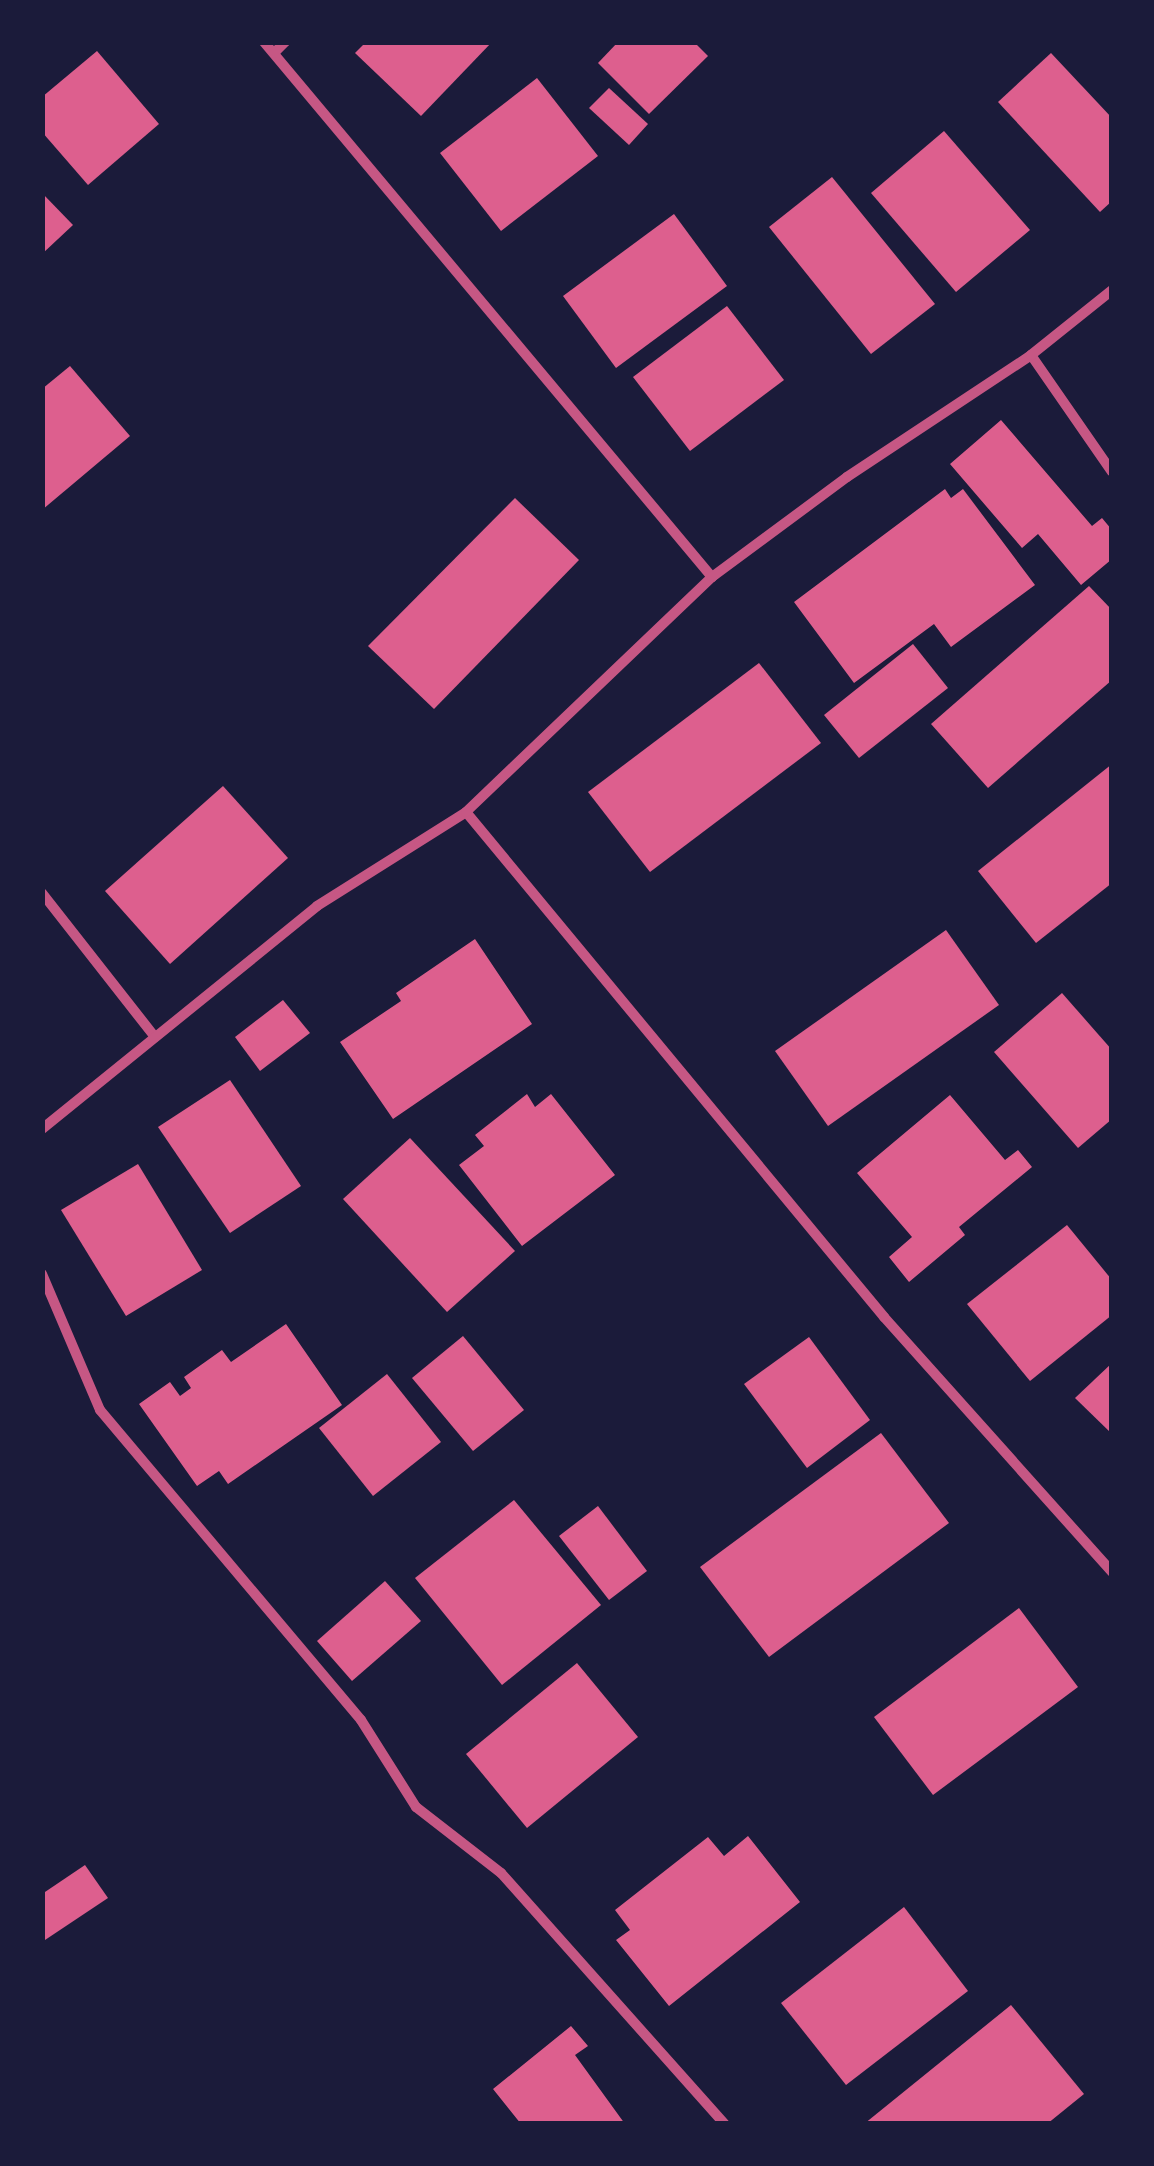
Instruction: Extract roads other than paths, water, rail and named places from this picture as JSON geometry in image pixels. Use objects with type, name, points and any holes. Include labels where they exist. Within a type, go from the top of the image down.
[{"type":"street","points":[[264,42],[712,577]]},
{"type":"street","points":[[274,53],[285,42]]},
{"type":"street","points":[[42,1129],[317,906],[466,812],[712,577],[847,477],[1031,356],[1112,290]]},
{"type":"street","points":[[1031,356],[1112,472]]},
{"type":"street","points":[[466,812],[884,1317],[1112,1572]]},
{"type":"street","points":[[42,893],[155,1038]]},
{"type":"street","points":[[42,1274],[100,1410],[361,1720],[416,1807],[501,1873],[725,2124]]}]
